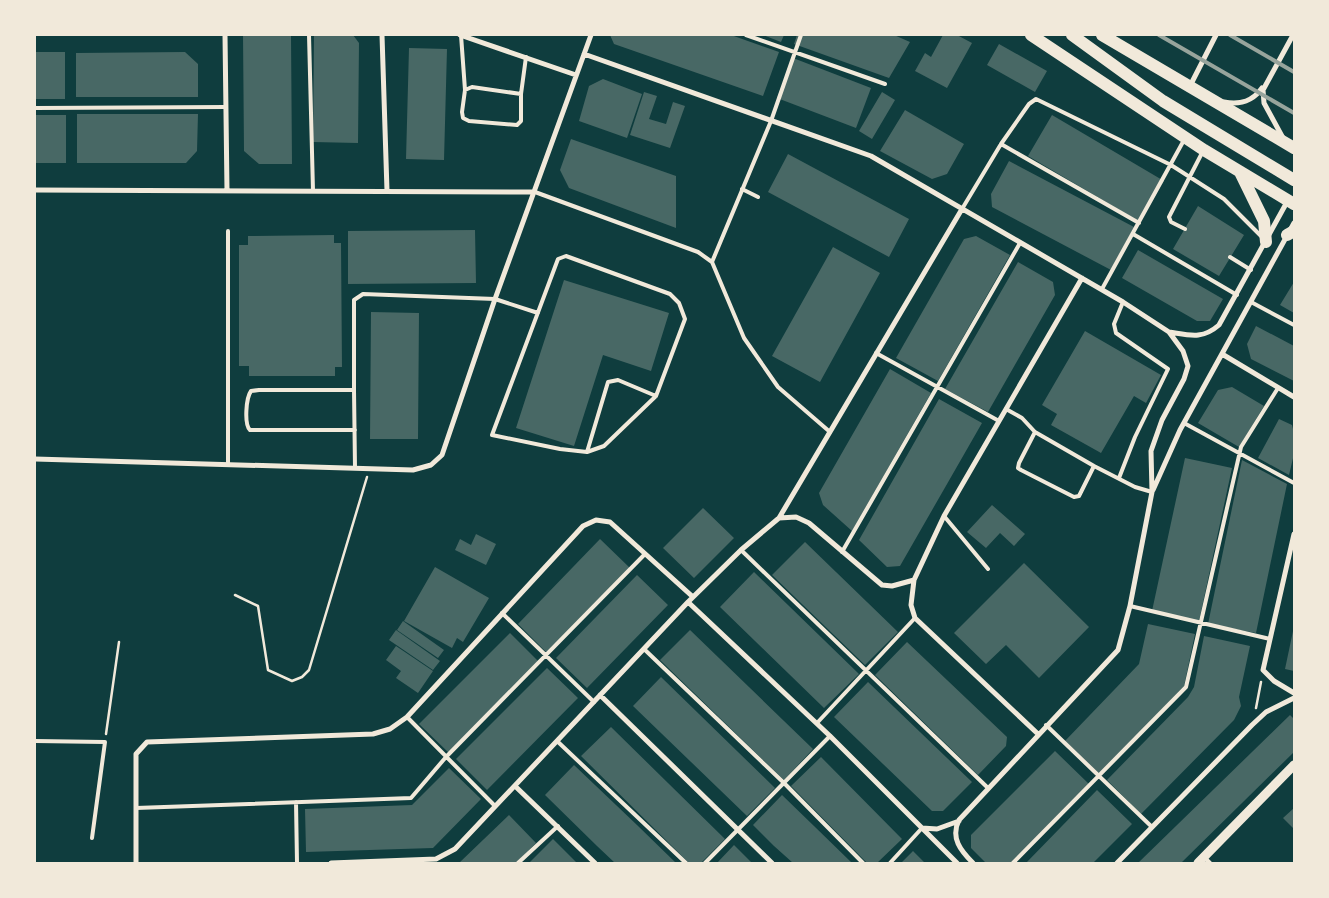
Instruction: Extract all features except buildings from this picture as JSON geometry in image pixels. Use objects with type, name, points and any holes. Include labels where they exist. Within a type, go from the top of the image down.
[{"type":"main road","points":[[1031,35],[1204,150],[1292,200]]},
{"type":"main road","points":[[1072,35],[1163,101],[1294,180]]},
{"type":"main road","points":[[1102,35],[1291,147]]},
{"type":"main road","points":[[1240,172],[1264,221],[1266,242]]},
{"type":"street","points":[[225,35],[227,191]]},
{"type":"street","points":[[382,35],[387,191]]},
{"type":"street","points":[[461,35],[576,75]]},
{"type":"street","points":[[35,459],[413,470],[431,465],[442,456],[495,299],[591,35]]},
{"type":"street","points":[[1189,87],[1216,35]]},
{"type":"street","points":[[1291,147],[1264,103],[1263,90],[1293,35]]},
{"type":"street","points":[[584,54],[871,156],[1123,302],[1169,332],[1183,351],[1188,366],[1184,379],[1162,420],[1152,450],[1152,492],[1130,606],[1118,650],[959,820],[956,826],[957,840],[965,855],[973,863]]},
{"type":"street","points":[[1210,98],[1235,104],[1244,102],[1258,94],[1270,77]]},
{"type":"street","points":[[35,190],[535,192]]},
{"type":"street","points":[[1169,332],[1198,335],[1209,334],[1219,325],[1292,200]]},
{"type":"street","points":[[331,863],[411,862],[436,859],[455,849],[688,602],[741,550],[779,518],[962,209]]},
{"type":"street","points":[[1152,492],[1184,423],[1251,302],[1292,235],[1294,223]]},
{"type":"street","points":[[1038,734],[915,618],[911,605],[914,580],[944,516],[1082,278]]},
{"type":"street","points":[[1222,354],[1294,397]]},
{"type":"street","points":[[779,518],[796,518],[809,523],[882,585],[892,586],[914,580]]},
{"type":"street","points":[[136,863],[136,754],[146,742],[373,734],[390,729],[407,717],[583,526],[596,520],[610,522],[693,597]]},
{"type":"street","points":[[1294,534],[1264,670],[1274,681],[1294,694]]},
{"type":"street","points":[[688,602],[830,736],[957,863]]},
{"type":"street","points":[[600,695],[772,863]]},
{"type":"street","points":[[1117,863],[1252,725],[1266,712],[1294,698]]},
{"type":"street","points":[[1204,861],[1294,765]]},
{"type":"street","points":[[515,786],[595,863]]},
{"type":"street","points":[[922,828],[937,829],[959,820]]},
{"type":"lane","points":[[309,35],[313,191]]},
{"type":"lane","points":[[461,35],[465,90],[462,112],[463,118],[469,121],[512,126],[521,120],[521,94],[526,57]]},
{"type":"lane","points":[[746,35],[885,84]]},
{"type":"lane","points":[[712,262],[771,121],[801,35]]},
{"type":"lane","points":[[465,90],[472,88],[521,94]]},
{"type":"lane","points":[[962,209],[1001,144],[1029,104],[1036,99],[1171,164],[1224,199],[1266,242]]},
{"type":"lane","points":[[35,108],[226,107]]},
{"type":"lane","points":[[1102,290],[1186,138]]},
{"type":"lane","points":[[1001,144],[1139,223]]},
{"type":"lane","points":[[1185,229],[1172,222],[1169,217],[1204,150]]},
{"type":"lane","points":[[742,189],[758,197]]},
{"type":"lane","points":[[535,192],[698,252],[712,262],[744,338],[778,387],[830,432]]},
{"type":"lane","points":[[228,232],[228,464]]},
{"type":"lane","points":[[1133,234],[1237,295]]},
{"type":"lane","points":[[842,552],[1020,243]]},
{"type":"lane","points":[[566,256],[670,294],[679,303],[684,319],[656,396],[604,446],[587,452],[560,449],[492,435],[538,313],[558,259],[566,256]]},
{"type":"lane","points":[[1230,257],[1251,270]]},
{"type":"lane","points":[[355,468],[354,300],[357,296],[363,294],[495,299],[538,313]]},
{"type":"lane","points":[[1119,478],[1135,437],[1168,369],[1116,333],[1114,324],[1123,302]]},
{"type":"lane","points":[[1251,302],[1294,325]]},
{"type":"lane","points":[[876,353],[999,421]]},
{"type":"lane","points":[[587,452],[608,382],[618,380],[656,396]]},
{"type":"lane","points":[[1014,863],[1186,687],[1241,447],[1278,388]]},
{"type":"lane","points":[[354,390],[251,391],[248,395],[247,426],[250,430],[355,430]]},
{"type":"lane","points":[[1006,409],[1022,418],[1034,432],[1094,466],[1152,492]]},
{"type":"lane","points":[[1184,423],[1294,482]]},
{"type":"lane","points":[[1034,432],[1019,463],[1018,468],[1021,470],[1074,497],[1079,496],[1094,466]]},
{"type":"lane","points":[[944,516],[988,568]]},
{"type":"lane","points":[[741,550],[988,788]]},
{"type":"lane","points":[[136,808],[411,798],[446,757],[645,554]]},
{"type":"lane","points":[[1130,606],[1270,639]]},
{"type":"lane","points":[[502,614],[594,702]]},
{"type":"lane","points":[[817,724],[915,618]]},
{"type":"lane","points":[[644,649],[784,783],[863,863]]},
{"type":"lane","points":[[407,717],[495,806]]},
{"type":"lane","points":[[1046,725],[1152,827]]},
{"type":"lane","points":[[705,863],[830,736]]},
{"type":"lane","points":[[35,741],[105,742],[92,838]]},
{"type":"lane","points":[[557,741],[686,863]]},
{"type":"lane","points":[[296,802],[297,863]]},
{"type":"lane","points":[[518,863],[558,826]]},
{"type":"lane","points":[[890,863],[922,828]]},
{"type":"path","points":[[236,595],[258,606],[268,670],[292,681],[302,677],[309,670],[370,468]]},
{"type":"path","points":[[105,742],[119,642]]},
{"type":"path","points":[[1252,725],[1264,670]]},
{"type":"railway","points":[[1159,35],[1294,113]]},
{"type":"railway","points":[[1230,35],[1294,72]]}]
